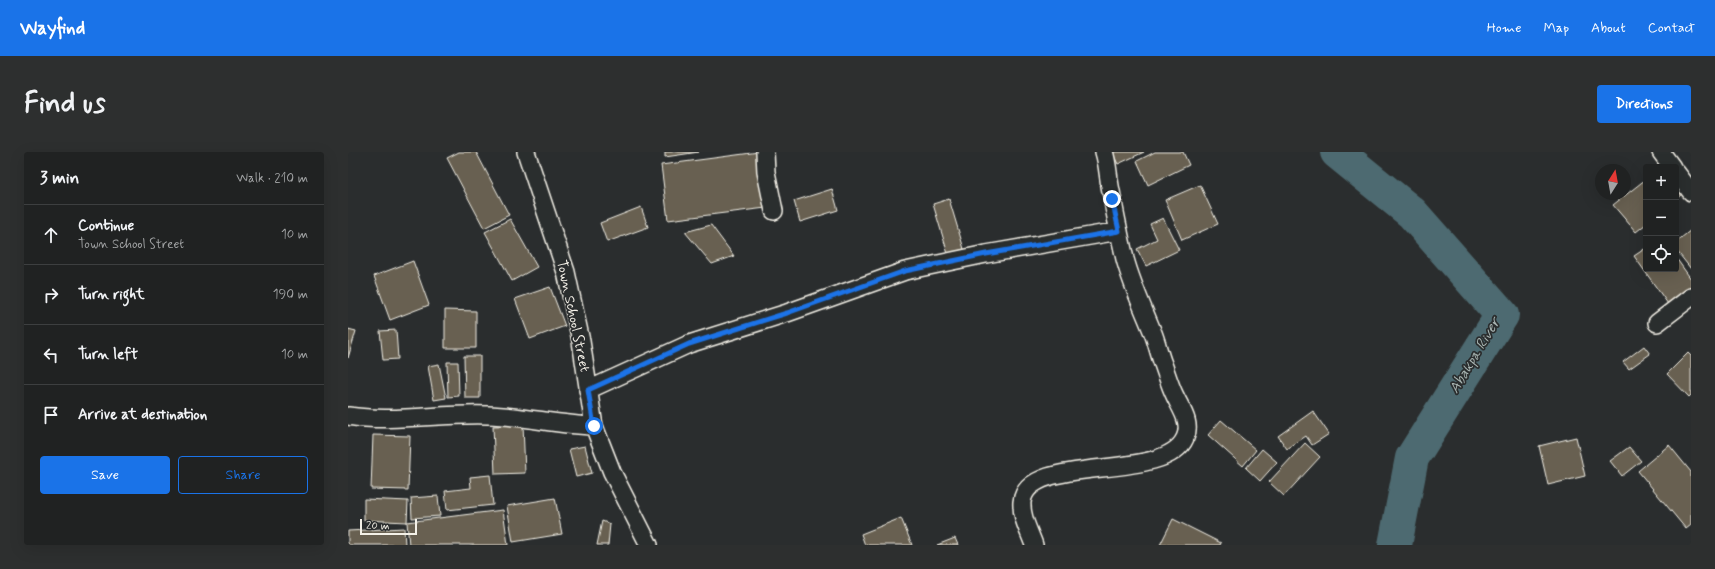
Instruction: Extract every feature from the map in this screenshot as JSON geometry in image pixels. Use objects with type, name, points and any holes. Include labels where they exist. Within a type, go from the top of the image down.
[{"type":"street","name":"Town School Street","points":[[526,152],[566,272],[581,341],[594,426],[612,472],[649,545]]},
{"type":"street","points":[[765,152],[766,172],[774,211]]},
{"type":"street","points":[[1034,545],[1022,510],[1022,500],[1026,490],[1031,484],[1059,474],[1131,464],[1154,459],[1171,453],[1180,447],[1186,437],[1187,426],[1185,414],[1175,396],[1153,333],[1129,275],[1104,152]]},
{"type":"street","points":[[1661,152],[1670,164]]},
{"type":"street","points":[[1679,176],[1691,192]]},
{"type":"street","points":[[588,390],[689,344],[787,313],[905,271],[986,254],[1119,231]]},
{"type":"street","points":[[1657,323],[1691,297]]},
{"type":"street","points":[[348,416],[369,419],[487,415],[519,417],[561,424],[594,426]]},
{"type":"building","points":[[459,152],[476,152],[509,215],[484,228],[447,158]]},
{"type":"building","points":[[665,152],[699,152],[665,157]]},
{"type":"building","points":[[759,152],[766,208],[668,220],[661,165]]},
{"type":"building","points":[[1112,152],[1144,152],[1118,164]]},
{"type":"building","points":[[1155,152],[1183,152],[1189,165],[1148,185],[1137,161]]},
{"type":"building","points":[[1643,181],[1643,226],[1636,232],[1613,205],[1619,200],[1631,200],[1631,191]]},
{"type":"building","points":[[1679,181],[1687,190],[1679,197]]},
{"type":"building","points":[[1200,185],[1218,224],[1182,240],[1165,200]]},
{"type":"building","points":[[832,189],[838,210],[800,222],[794,201]]},
{"type":"building","points":[[949,199],[964,249],[948,254],[933,204]]},
{"type":"building","points":[[641,207],[648,227],[607,242],[600,223]]},
{"type":"building","points":[[1163,218],[1179,250],[1146,266],[1137,249],[1157,239],[1150,224]]},
{"type":"building","points":[[510,219],[537,267],[512,281],[485,232]]},
{"type":"building","points":[[711,225],[734,256],[712,264],[685,232]]},
{"type":"building","points":[[1691,230],[1691,269],[1679,254],[1679,240]]},
{"type":"building","points":[[1643,250],[1643,269],[1634,256]]},
{"type":"building","points":[[413,261],[429,305],[390,320],[374,276]]},
{"type":"building","points":[[1679,262],[1691,279],[1691,288],[1668,304],[1645,272],[1679,272]]},
{"type":"building","points":[[550,287],[565,326],[530,339],[515,299]]},
{"type":"building","points":[[445,310],[476,311],[476,348],[445,348]]},
{"type":"building","points":[[348,329],[356,331],[348,358]]},
{"type":"building","points":[[396,330],[398,359],[383,360],[380,331]]},
{"type":"building","points":[[1644,346],[1650,354],[1629,369],[1623,362]]},
{"type":"building","points":[[1688,353],[1691,356],[1691,395],[1689,397],[1667,374]]},
{"type":"building","points":[[464,356],[480,356],[480,398],[465,398]]},
{"type":"building","points":[[447,362],[458,362],[459,396],[448,397]]},
{"type":"building","points":[[439,364],[446,398],[434,400],[428,366]]},
{"type":"building","points":[[1313,411],[1329,434],[1312,445],[1306,436],[1287,449],[1278,436]]},
{"type":"building","points":[[1221,420],[1256,450],[1243,466],[1208,435]]},
{"type":"building","points":[[523,425],[525,473],[495,474],[493,426]]},
{"type":"building","points":[[373,435],[410,436],[408,490],[371,489]]},
{"type":"building","points":[[1576,437],[1585,476],[1548,485],[1539,446]]},
{"type":"building","points":[[1305,443],[1320,457],[1284,496],[1269,482]]},
{"type":"building","points":[[1669,445],[1691,472],[1691,525],[1686,529],[1638,471]]},
{"type":"building","points":[[585,446],[592,473],[576,477],[569,449]]},
{"type":"building","points":[[1629,447],[1641,461],[1622,476],[1610,461]]},
{"type":"building","points":[[1262,449],[1277,462],[1260,481],[1246,468]]},
{"type":"building","points":[[490,475],[493,505],[447,510],[445,491],[471,488],[470,477]]},
{"type":"building","points":[[438,496],[440,516],[412,518],[411,498]]},
{"type":"building","points":[[555,498],[562,534],[513,542],[507,506]]},
{"type":"building","points":[[364,499],[408,501],[407,522],[364,520]]},
{"type":"building","points":[[503,510],[508,545],[409,545],[407,522]]},
{"type":"building","points":[[901,518],[912,545],[865,545],[861,534]]},
{"type":"building","points":[[1173,519],[1221,543],[1220,545],[1160,545]]},
{"type":"building","points":[[602,521],[610,524],[608,545],[597,545]]},
{"type":"building","points":[[404,528],[405,545],[348,545],[348,531]]},
{"type":"building","points":[[955,538],[958,545],[937,545]]},
{"type":"waterway","name":"Abakpa River","points":[[1337,152],[1412,213],[1502,315],[1412,458],[1395,545]]},
{"type":"route","points":[[594,426],[588,390],[689,344],[787,313],[905,271],[986,254],[1119,231],[1112,199]]}]
